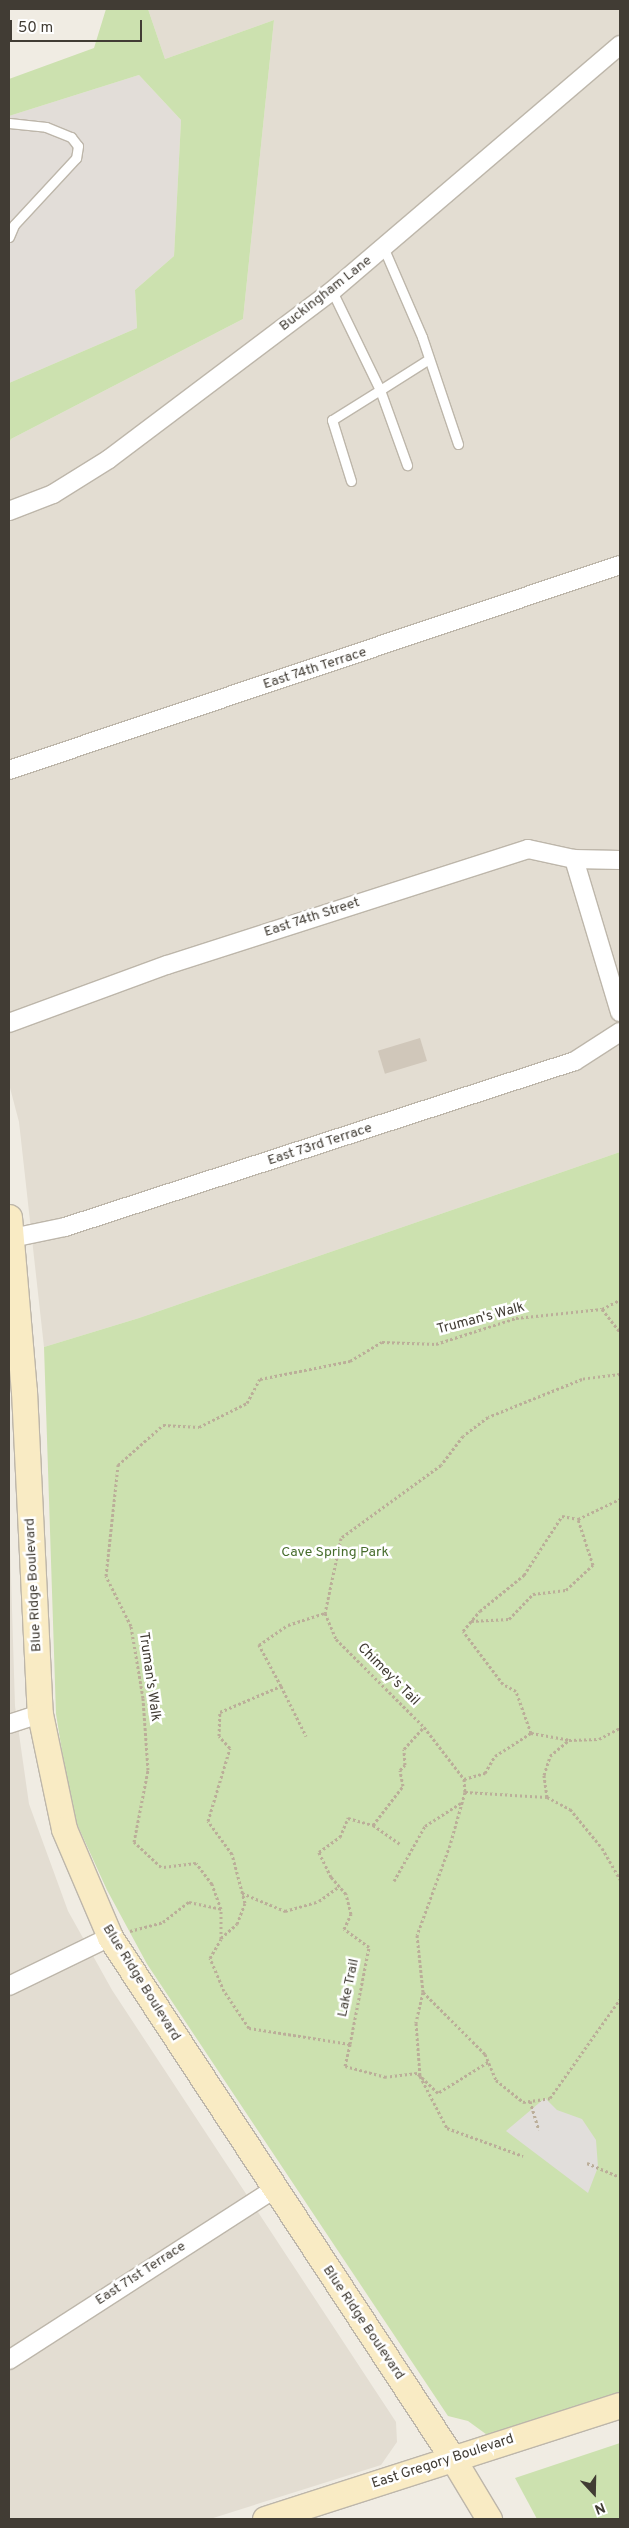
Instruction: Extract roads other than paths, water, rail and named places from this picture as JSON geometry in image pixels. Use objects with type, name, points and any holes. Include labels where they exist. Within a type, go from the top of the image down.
[{"type":"main road","name":"Blue Ridge Boulevard","points":[[10,1228],[16,1394],[40,1714],[64,1829],[110,1938],[453,2459],[489,2519]]},
{"type":"main road","name":"East Gregory Boulevard","points":[[266,2519],[306,2513],[453,2459],[620,2406]]},
{"type":"street","name":"Buckingham Lane","points":[[9,511],[53,494],[109,459],[332,291],[384,249],[620,45]]},
{"type":"street","name":"East 74th Terrace","points":[[9,770],[620,566]]},
{"type":"street","name":"East 74th Street","points":[[9,1023],[167,965],[528,849],[574,859],[620,860]]},
{"type":"street","points":[[574,859],[620,1012]]},
{"type":"street","name":"East 73rd Terrace","points":[[10,1228],[65,1227],[575,1060],[620,1032]]},
{"type":"street","points":[[9,1724],[40,1714]]},
{"type":"street","points":[[9,1986],[110,1938]]},
{"type":"street","name":"East 71st Terrace","points":[[9,2360],[274,2189]]},
{"type":"lane","points":[[9,123],[46,127],[71,137],[78,146],[76,158],[14,225],[9,238]]},
{"type":"lane","points":[[384,249],[429,359],[458,444]]},
{"type":"lane","points":[[332,291],[380,390],[407,465]]},
{"type":"lane","points":[[351,481],[332,420],[429,359]]},
{"type":"park label","name":"Cave Spring Park","points":[[335,1553]]}]
